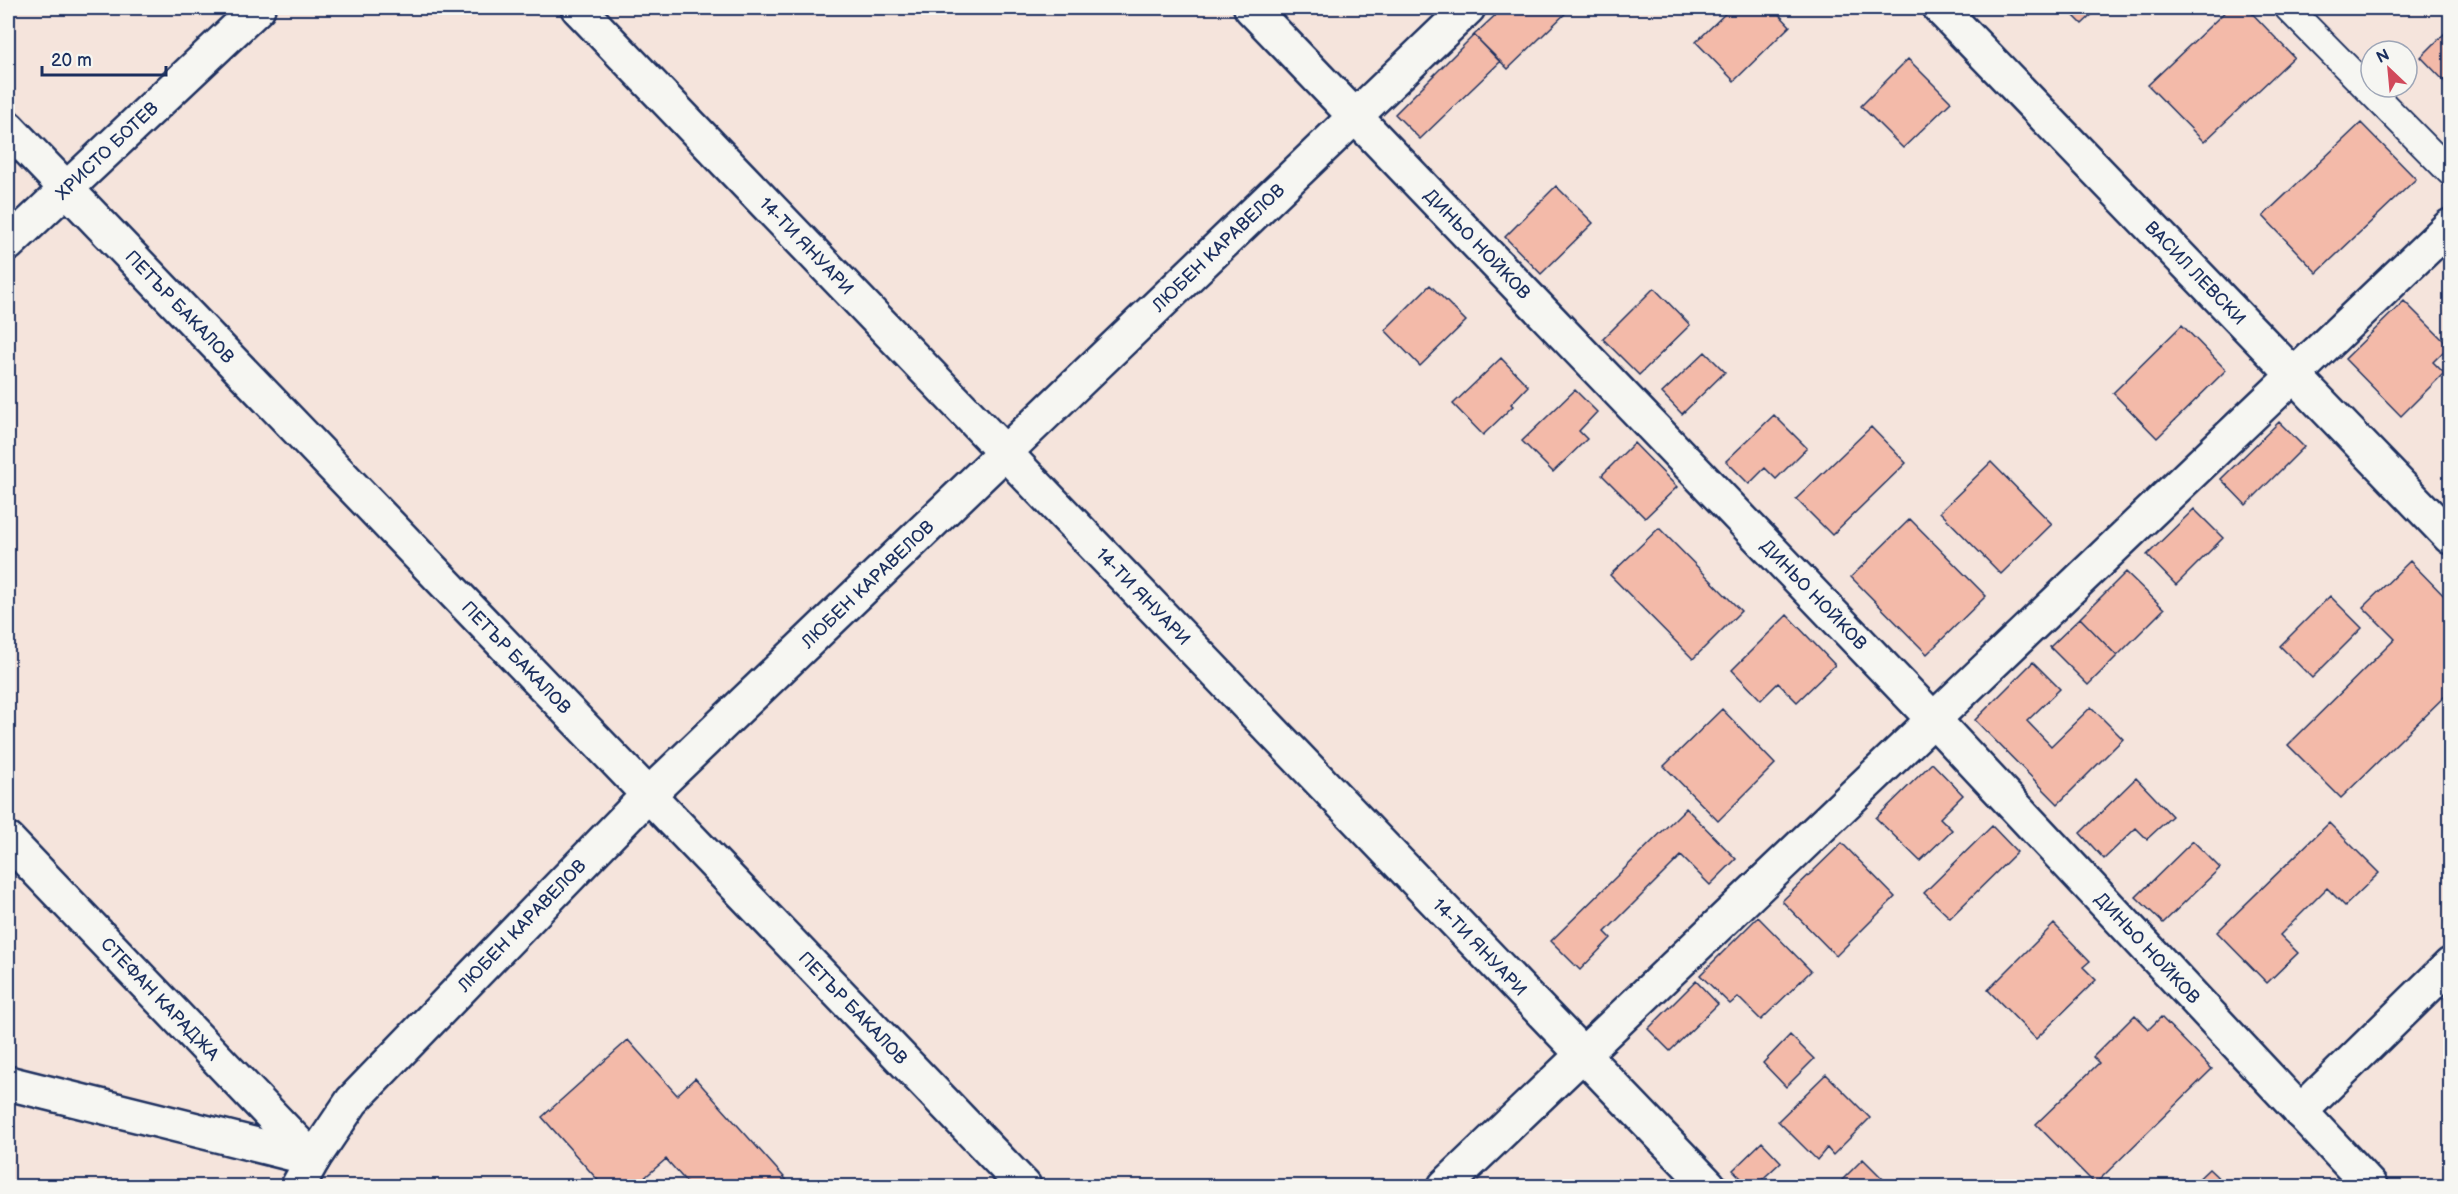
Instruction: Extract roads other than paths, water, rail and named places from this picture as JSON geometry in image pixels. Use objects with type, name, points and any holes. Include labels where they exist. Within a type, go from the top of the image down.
[{"type":"street","name":"ХРИСТО БОТЕВ","points":[[8,244],[258,8]]},
{"type":"street","name":"14-ТИ ЯНУАРИ","points":[[578,8],[1709,1186]]},
{"type":"street","name":"ДИНЬО НОЙКОВ","points":[[1251,8],[1933,719],[2370,1186]]},
{"type":"street","name":"ЛЮБЕН КАРАВЕЛОВ","points":[[306,1173],[352,1101],[648,795],[1468,8]]},
{"type":"street","name":"ВАСИЛ ЛЕВСКИ","points":[[1940,8],[2451,537]]},
{"type":"street","name":"ПЕТЪР БАКАЛОВ","points":[[8,128],[1024,1186]]},
{"type":"street","points":[[1445,1186],[2451,226]]},
{"type":"street","name":"СТЕФАН КАРАДЖА","points":[[8,840],[306,1173]]},
{"type":"street","points":[[2300,1112],[2451,965]]},
{"type":"street","points":[[8,1083],[306,1173]]},
{"type":"lane","points":[[2288,8],[2451,172]]}]
